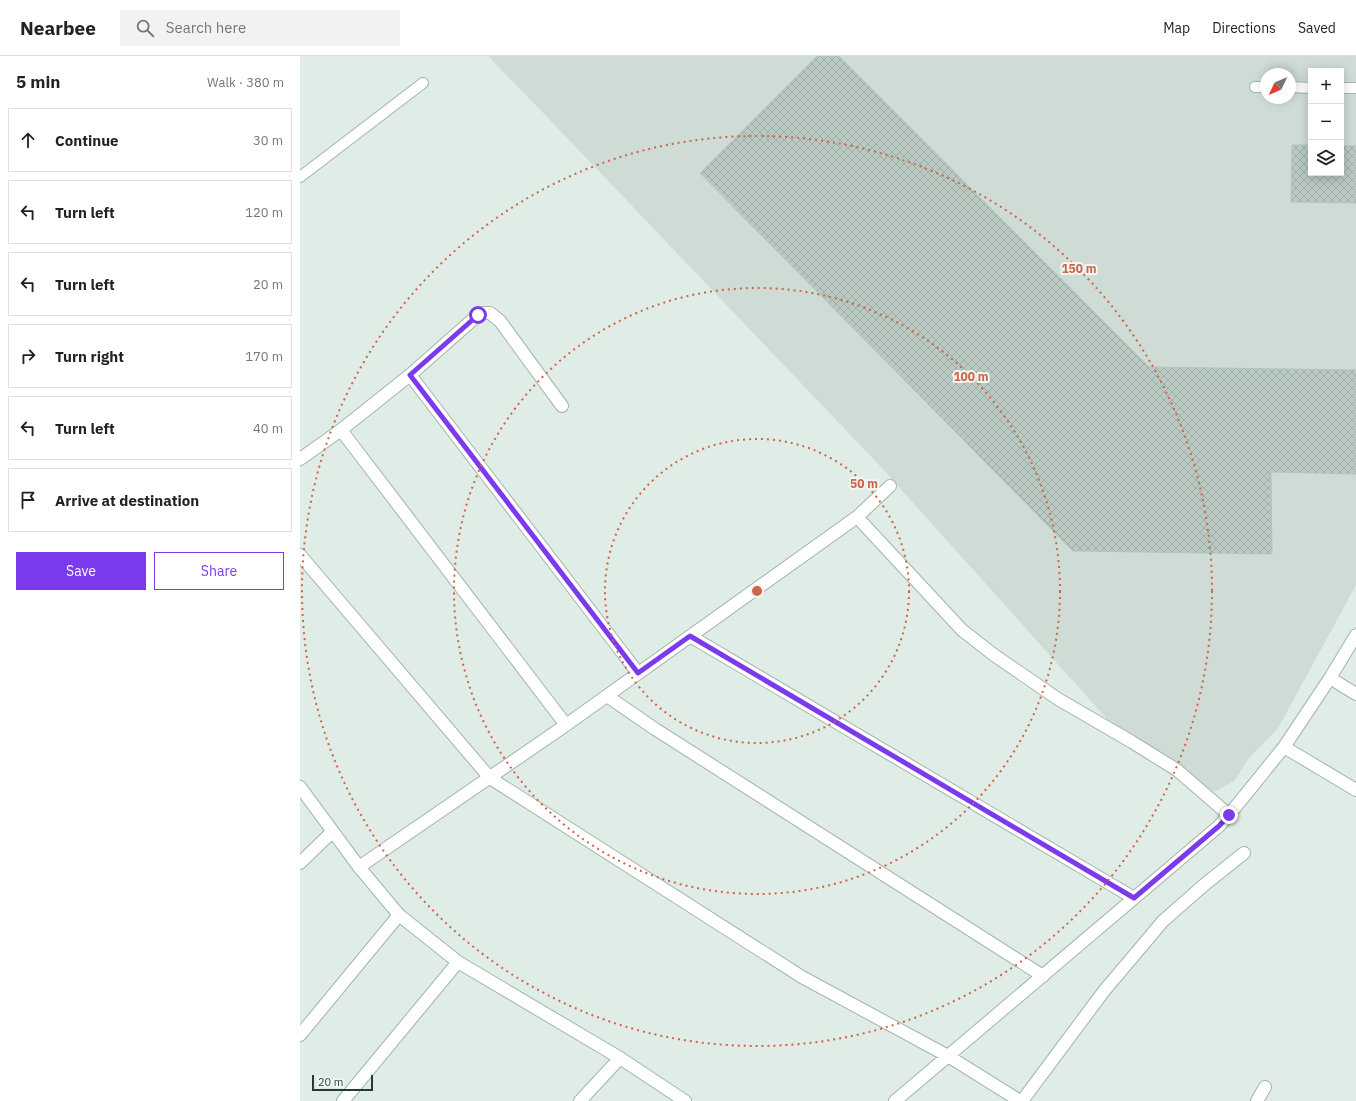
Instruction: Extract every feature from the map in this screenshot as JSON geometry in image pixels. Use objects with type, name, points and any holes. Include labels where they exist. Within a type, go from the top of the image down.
[{"type":"street","points":[[300,459],[341,430],[410,375],[478,315],[484,313],[490,313],[500,321],[562,406]]},
{"type":"street","points":[[410,375],[638,673]]},
{"type":"street","points":[[341,430],[566,725]]},
{"type":"street","points":[[359,867],[566,725],[857,517],[890,486]]},
{"type":"street","points":[[857,517],[962,630],[994,655],[1058,699],[1177,770],[1229,815]]},
{"type":"street","points":[[300,555],[490,778],[802,977],[948,1056],[1021,1101],[1104,991],[1163,921],[1204,885],[1244,853]]},
{"type":"street","points":[[895,1101],[1219,826],[1284,747],[1330,678],[1356,635]]},
{"type":"street","points":[[690,636],[1134,898]]},
{"type":"street","points":[[1330,678],[1356,694]]},
{"type":"street","points":[[607,696],[655,729],[1043,976]]},
{"type":"street","points":[[1284,747],[1356,790]]},
{"type":"street","points":[[300,788],[359,867],[399,915],[458,962],[620,1058],[685,1101]]},
{"type":"street","points":[[300,863],[332,832]]},
{"type":"street","points":[[300,1035],[399,915]]},
{"type":"street","points":[[343,1101],[458,962]]},
{"type":"street","points":[[580,1101],[620,1058]]},
{"type":"street","points":[[1257,1101],[1265,1087]]},
{"type":"lane","points":[[300,177],[423,83]]},
{"type":"lane","points":[[1255,87],[1260,87]]},
{"type":"lane","points":[[1296,87],[1308,88]]},
{"type":"lane","points":[[1344,88],[1356,88]]},
{"type":"shaded area","points":[[488,56],[1356,56],[1356,585],[1278,728],[1249,758],[1234,781],[1214,792],[1108,720],[881,467]]},
{"type":"building","points":[[817,56],[839,56],[1149,367],[1356,370],[1356,474],[1271,472],[1272,554],[1073,551],[700,173]]},
{"type":"building","points":[[1292,145],[1308,145],[1308,176],[1344,176],[1344,146],[1356,146],[1356,203],[1291,202]]},
{"type":"route","points":[[478,315],[410,375],[638,673],[690,636],[1134,898],[1219,826],[1229,815]]}]
